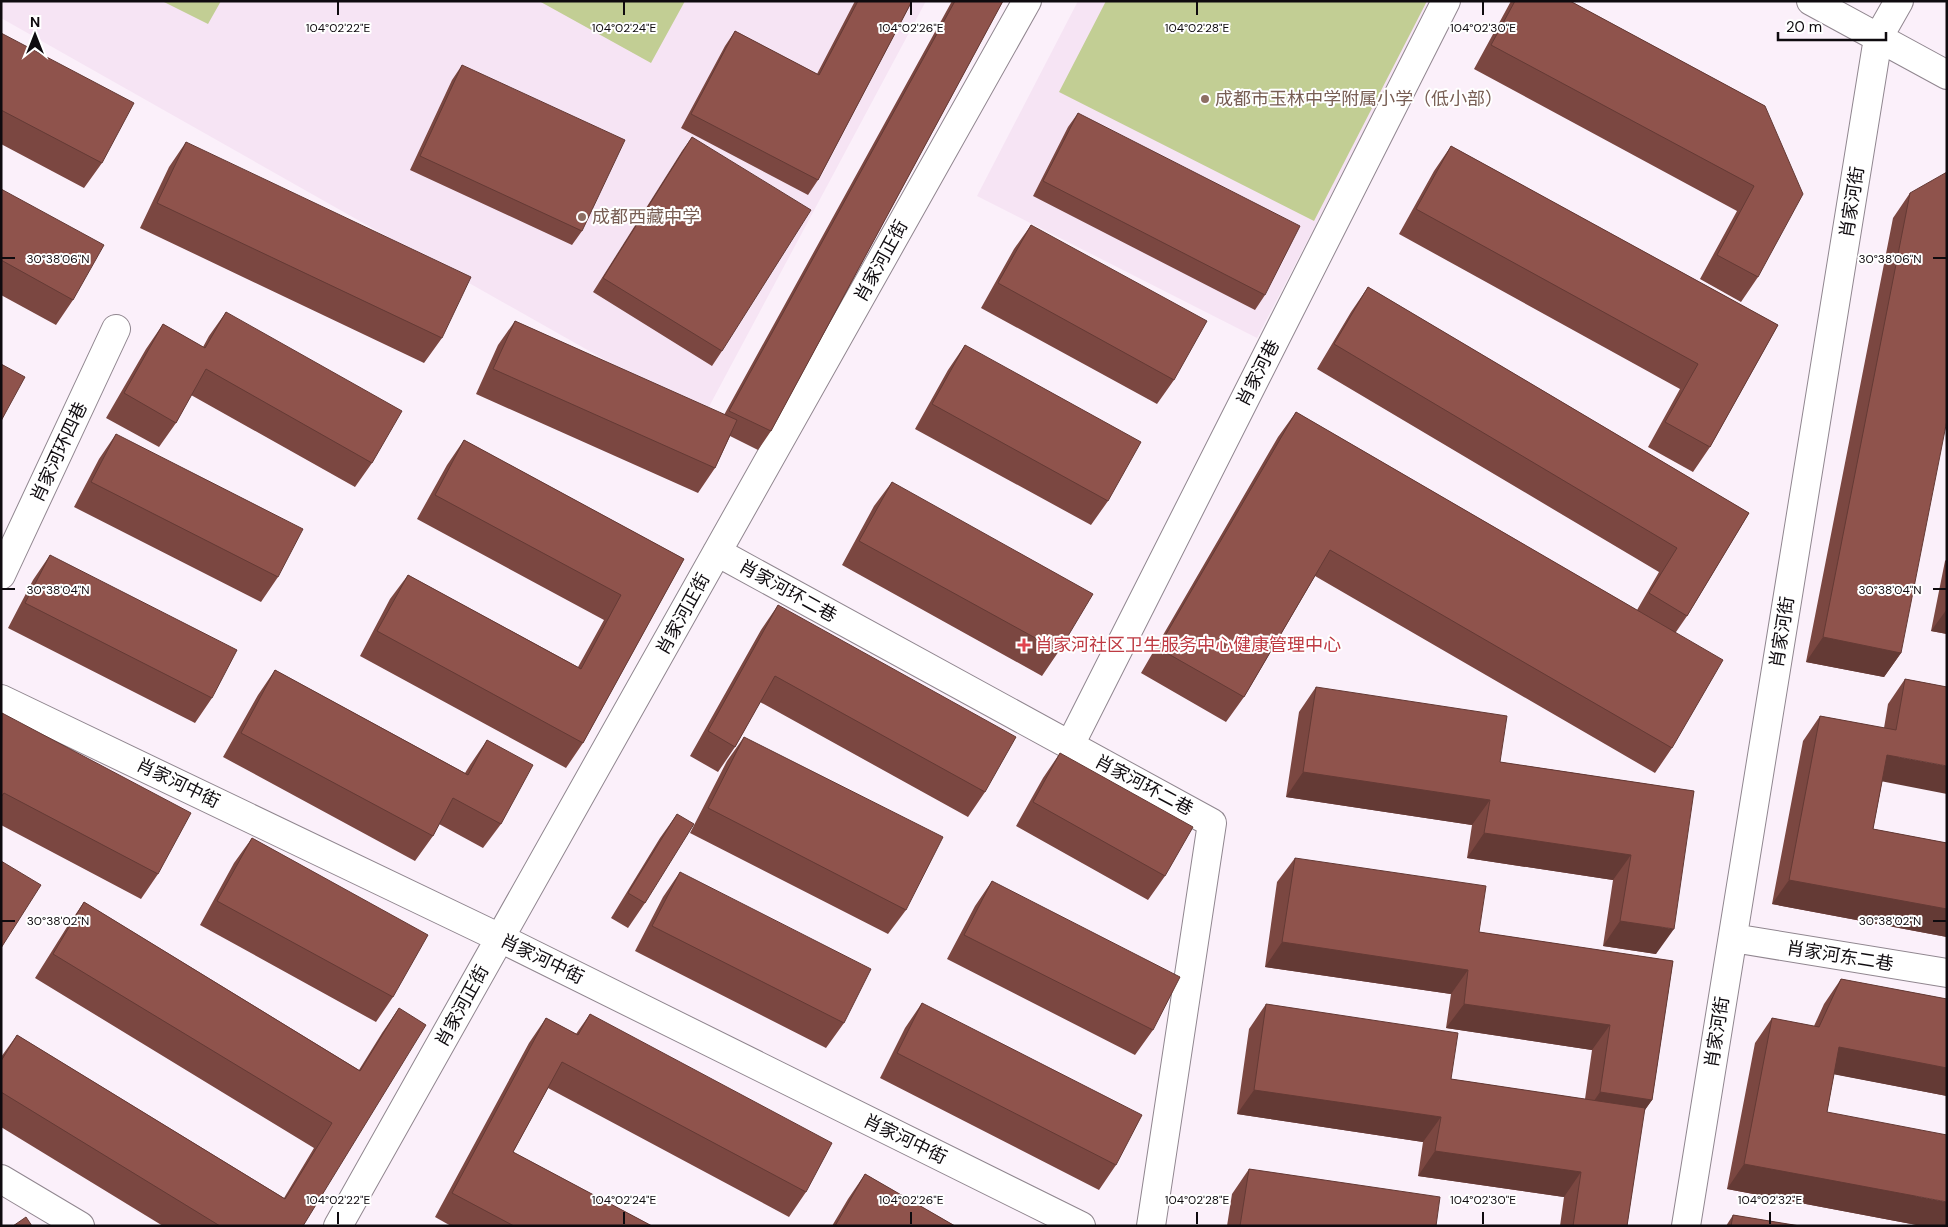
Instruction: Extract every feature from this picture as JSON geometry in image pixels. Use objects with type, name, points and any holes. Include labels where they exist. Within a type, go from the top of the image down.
[{"type":"street","name":"肖家河正街","points":[[338,1226],[1027,1]]},
{"type":"street","name":"肖家河巷","points":[[1070,745],[1446,1]]},
{"type":"street","points":[[1811,1],[1947,75]]},
{"type":"street","points":[[1878,38],[1899,1]]},
{"type":"street","name":"肖家河街","points":[[1686,1226],[1878,38]]},
{"type":"street","name":"肖家河环四巷","points":[[1,575],[116,329]]},
{"type":"street","name":"肖家河环二巷","points":[[717,552],[1212,823],[1152,1226]]},
{"type":"street","name":"肖家河中街","points":[[1,699],[500,938],[1080,1226]]},
{"type":"street","name":"肖家河东二巷","points":[[1732,938],[1947,973]]},
{"type":"street","points":[[1,1180],[80,1226]]},
{"type":"shaded area","name":"成都西藏中学","points":[[1,1],[926,1],[704,416],[1,18]]},
{"type":"shaded area","name":"成都市玉林中学附属小学（低小部）","points":[[1078,1],[1432,1],[1257,338],[977,196]]},
{"type":"green space","points":[[162,1],[221,1],[208,24]]},
{"type":"green space","points":[[539,1],[685,1],[651,63]]},
{"type":"green space","points":[[1106,1],[1427,1],[1314,221],[1059,92]]},
{"type":"building","points":[[858,1],[912,1],[818,180],[691,114],[735,31],[819,75]]},
{"type":"building","points":[[955,1],[1003,1],[771,431],[729,411]]},
{"type":"building","points":[[1515,1],[1570,1],[1765,106],[1803,194],[1758,277],[1717,255],[1754,186],[1491,45]]},
{"type":"building","points":[[1,33],[134,103],[102,163],[1,110]]},
{"type":"building","points":[[462,65],[625,140],[582,231],[420,156]]},
{"type":"building","points":[[1078,113],[1300,226],[1265,295],[1043,181]]},
{"type":"building","points":[[692,137],[811,210],[722,351],[603,278]]},
{"type":"building","points":[[186,142],[471,277],[442,338],[157,203]]},
{"type":"building","points":[[1451,146],[1778,325],[1710,447],[1665,422],[1698,364],[1416,209]]},
{"type":"building","points":[[1947,172],[1947,420],[1901,653],[1823,637],[1910,193]]},
{"type":"building","points":[[1,189],[104,245],[73,300],[1,260]]},
{"type":"building","points":[[1031,225],[1207,321],[1174,380],[998,283]]},
{"type":"building","points":[[1368,287],[1749,513],[1687,616],[1649,593],[1677,548],[1334,344]]},
{"type":"building","points":[[226,312],[402,411],[372,463],[206,369],[176,423],[124,393],[163,324],[205,348]]},
{"type":"building","points":[[515,321],[737,420],[715,468],[493,369]]},
{"type":"building","points":[[965,345],[1141,442],[1108,501],[932,404]]},
{"type":"building","points":[[1,364],[25,377],[1,421]]},
{"type":"building","points":[[1296,412],[1723,660],[1672,748],[1330,550],[1244,697],[1158,648]]},
{"type":"building","points":[[116,434],[303,529],[278,577],[91,482]]},
{"type":"building","points":[[464,440],[684,559],[583,743],[377,631],[408,575],[581,669],[621,595],[435,495]]},
{"type":"building","points":[[892,482],[1093,594],[1059,651],[859,541]]},
{"type":"building","points":[[50,555],[237,650],[212,698],[25,603]]},
{"type":"building","points":[[778,605],[1016,737],[985,792],[775,676],[735,747],[708,731]]},
{"type":"building","points":[[275,670],[468,775],[487,740],[533,765],[501,824],[453,798],[433,836],[241,733]]},
{"type":"building","points":[[1905,679],[1947,687],[1947,766],[1887,755],[1873,829],[1947,843],[1947,909],[1789,880],[1820,716],[1896,730]]},
{"type":"building","points":[[1316,687],[1507,716],[1500,762],[1694,791],[1674,929],[1620,921],[1631,855],[1484,833],[1490,800],[1303,772]]},
{"type":"building","points":[[2,713],[191,813],[158,874],[4,793],[1,797]]},
{"type":"building","points":[[744,737],[943,837],[906,910],[708,808]]},
{"type":"building","points":[[1060,753],[1193,827],[1165,876],[1033,802]]},
{"type":"building","points":[[677,814],[694,824],[645,903],[628,893]]},
{"type":"building","points":[[252,838],[428,935],[393,997],[217,901]]},
{"type":"building","points":[[1295,858],[1486,886],[1479,932],[1673,961],[1652,1100],[1600,1092],[1610,1025],[1464,1004],[1468,970],[1282,942]]},
{"type":"building","points":[[1,861],[41,885],[1,948]]},
{"type":"building","points":[[680,872],[871,969],[844,1023],[652,926]]},
{"type":"building","points":[[992,881],[1180,977],[1153,1030],[964,935]]},
{"type":"building","points":[[84,902],[360,1071],[399,1008],[426,1025],[303,1226],[220,1226],[1,1092],[1,1061],[17,1035],[285,1199],[332,1123],[53,954]]},
{"type":"building","points":[[1841,979],[1947,999],[1947,1068],[1839,1047],[1827,1112],[1947,1135],[1947,1202],[1744,1164],[1772,1018],[1819,1027]]},
{"type":"building","points":[[922,1003],[1142,1115],[1116,1165],[897,1053]]},
{"type":"building","points":[[1266,1004],[1458,1033],[1451,1079],[1645,1108],[1627,1226],[1573,1226],[1581,1172],[1435,1151],[1441,1117],[1254,1090]]},
{"type":"building","points":[[590,1014],[832,1143],[806,1192],[562,1062],[513,1152],[652,1226],[514,1226],[452,1193],[546,1018],[578,1035]]},
{"type":"building","points":[[1249,1169],[1440,1197],[1436,1226],[1240,1226]]},
{"type":"building","points":[[865,1174],[955,1226],[835,1226]]},
{"type":"building","points":[[1733,1215],[1800,1226],[1731,1226]]},
{"type":"building","points":[[26,1217],[32,1226],[13,1226]]},
{"type":"place","name":"成都市玉林中学附属小学（低小部）","points":[[1205,99]]},
{"type":"place","name":"成都西藏中学","points":[[582,217]]},
{"type":"place","name":"肖家河社区卫生服务中心健康管理中心","points":[[1024,645]]}]
